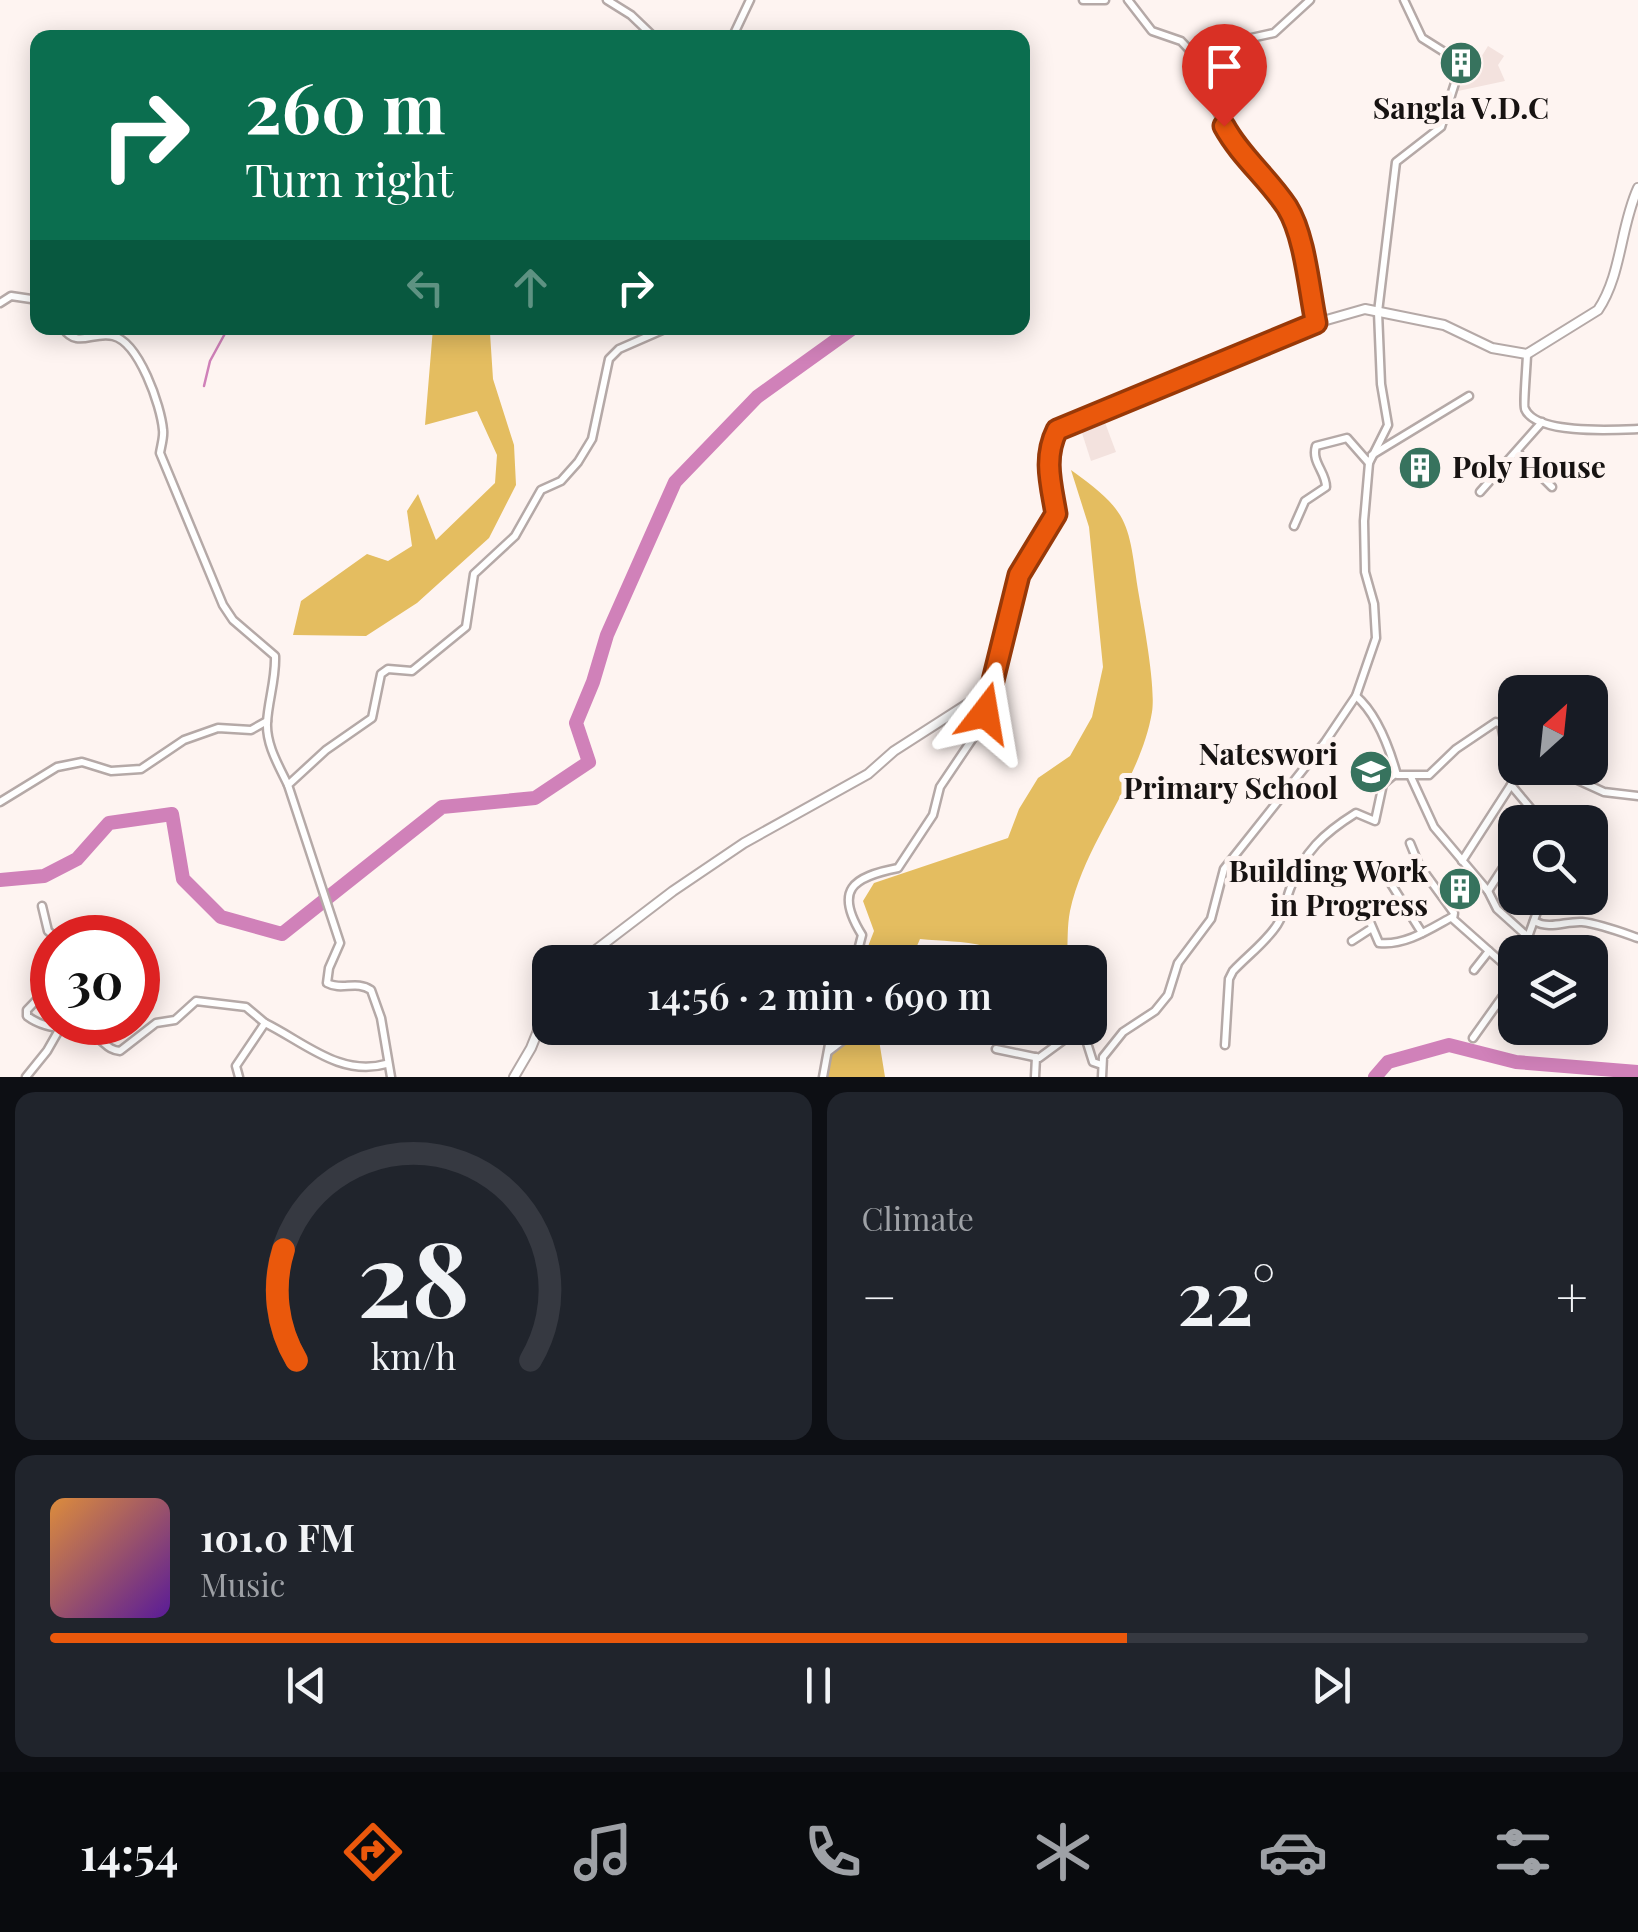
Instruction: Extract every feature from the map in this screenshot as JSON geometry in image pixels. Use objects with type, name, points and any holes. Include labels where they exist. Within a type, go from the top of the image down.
[{"type":"street","points":[[607,0],[645,30]]},
{"type":"street","points":[[736,30],[750,0]]},
{"type":"street","points":[[1083,0],[1105,0]]},
{"type":"street","points":[[1128,0],[1152,31],[1181,41],[1204,66],[1213,104],[1236,148],[1266,178],[1296,223],[1316,323]]},
{"type":"street","points":[[1213,104],[1236,87],[1245,70],[1251,38],[1278,31],[1310,0]]},
{"type":"street","points":[[1102,1077],[1103,1058],[1128,1027],[1163,1005],[1178,963],[1211,920],[1224,869],[1325,742],[1356,696],[1376,638],[1374,604],[1366,572],[1364,521],[1370,459],[1388,425],[1381,384],[1378,312],[1396,162],[1442,126],[1455,83],[1448,55],[1422,38],[1404,0]]},
{"type":"street","points":[[859,945],[862,935],[847,906],[848,896],[854,886],[876,870],[898,868],[933,815],[940,787],[985,713],[1019,575],[1056,514],[1048,469],[1049,445],[1057,430],[1316,323],[1365,309],[1444,326],[1492,348],[1527,354],[1598,310],[1613,281],[1624,222],[1638,188]]},
{"type":"street","points":[[0,303],[11,296],[30,299]]},
{"type":"street","points":[[68,335],[78,340],[99,335]]},
{"type":"street","points":[[115,335],[144,367],[163,430],[160,453],[222,605],[233,620],[275,656],[267,722],[270,746],[288,786],[320,888],[336,922],[340,944],[327,983],[340,987],[356,983],[371,990],[381,1018],[391,1077]]},
{"type":"street","points":[[288,786],[326,750],[372,718],[380,674],[388,669],[412,671],[466,627],[474,574],[515,536],[541,490],[561,482],[592,439],[609,359],[619,349],[651,335]]},
{"type":"street","points":[[1527,354],[1525,410],[1532,417],[1582,431],[1638,429]]},
{"type":"street","points":[[1370,459],[1470,396]]},
{"type":"street","points":[[1480,492],[1543,421]]},
{"type":"street","points":[[1294,526],[1305,501],[1326,487],[1316,446],[1347,438],[1370,459]]},
{"type":"street","points":[[1517,452],[1552,487]]},
{"type":"street","points":[[602,945],[744,843],[868,774],[894,751],[975,699],[991,682]]},
{"type":"street","points":[[1356,696],[1368,708],[1388,747],[1395,774]]},
{"type":"street","points":[[0,802],[57,766],[82,762],[111,770],[141,770],[184,740],[218,728],[251,730],[267,722]]},
{"type":"street","points":[[1395,774],[1429,775],[1456,749],[1498,723]]},
{"type":"street","points":[[1225,1046],[1229,979],[1233,971],[1274,930],[1286,910],[1291,885],[1315,844],[1325,832],[1356,814],[1374,821],[1383,784],[1395,774]]},
{"type":"street","points":[[1410,777],[1428,816],[1497,909],[1526,935]]},
{"type":"street","points":[[1462,861],[1511,785],[1528,805]]},
{"type":"street","points":[[1589,785],[1604,792],[1638,796]]},
{"type":"street","points":[[1410,843],[1419,865],[1453,917],[1498,960]]},
{"type":"street","points":[[1383,871],[1422,933]]},
{"type":"street","points":[[1488,892],[1498,876]]},
{"type":"street","points":[[42,906],[44,915]]},
{"type":"street","points":[[1364,908],[1379,943],[1386,944],[1422,933],[1453,917]]},
{"type":"street","points":[[1529,935],[1536,915]]},
{"type":"street","points":[[1534,921],[1542,926],[1567,922],[1596,924],[1638,938]]},
{"type":"street","points":[[1352,940],[1372,928]]},
{"type":"street","points":[[1474,970],[1489,952]]},
{"type":"street","points":[[160,1023],[175,1020],[196,1001],[246,1008],[334,1067],[371,1070],[386,1064]]},
{"type":"street","points":[[1473,1038],[1498,1001]]},
{"type":"street","points":[[239,1077],[236,1066],[265,1023]]},
{"type":"street","points":[[28,1076],[52,1045]]},
{"type":"street","points":[[105,1045],[113,1051],[127,1045]]},
{"type":"street","points":[[514,1077],[532,1045]]},
{"type":"street","points":[[823,1077],[828,1045]]},
{"type":"street","points":[[826,1054],[837,1045]]},
{"type":"street","points":[[996,1048],[1036,1058],[1054,1045]]},
{"type":"street","points":[[1090,1045],[1093,1062],[1102,1065]]},
{"type":"street","points":[[1035,1077],[1036,1058]]},
{"type":"shaded area","points":[[1488,46],[1504,56],[1498,65],[1505,81],[1458,91],[1456,67],[1477,64]]},
{"type":"shaded area","points":[[432,335],[490,335],[493,379],[514,445],[516,485],[489,538],[417,603],[366,636],[293,635],[301,601],[367,554],[388,561],[412,546],[407,511],[418,494],[436,540],[495,483],[497,455],[477,411],[425,425]]},
{"type":"shaded area","points":[[1104,420],[1116,452],[1091,461],[1081,430]]},
{"type":"shaded area","points":[[1071,470],[1115,508],[1128,533],[1153,700],[1146,738],[1136,763],[1077,885],[1068,945],[980,945],[920,939],[917,945],[869,945],[874,931],[863,901],[874,883],[1008,838],[1019,809],[1038,778],[1070,756],[1092,717],[1103,667],[1089,527]]},
{"type":"shaded area","name":"Nateswori Primary School","points":[[1365,762],[1383,767],[1374,791],[1355,777]]},
{"type":"shaded area","points":[[833,1045],[880,1045],[885,1077],[824,1077]]},
{"type":"waterway","points":[[204,386],[210,361],[224,335]]},
{"type":"waterway","points":[[0,880],[44,876],[77,859],[109,823],[172,814],[183,879],[221,917],[282,934],[442,807],[535,798],[589,762],[576,723],[607,635],[675,482],[757,397],[843,335]]},
{"type":"waterway","points":[[1375,1077],[1388,1062],[1449,1045],[1516,1062],[1638,1072]]},
{"type":"place","name":"Sangla V.D.C","points":[[1461,63]]},
{"type":"place","name":"Poly House","points":[[1420,468]]},
{"type":"place","name":"Nateswori Primary School","points":[[1371,772]]},
{"type":"place","name":"Building Work in Progress","points":[[1460,889]]},
{"type":"route","points":[[985,713],[1019,575],[1056,514],[1048,469],[1049,445],[1057,430],[1316,323],[1296,223],[1266,178],[1236,148],[1224,126]]}]
